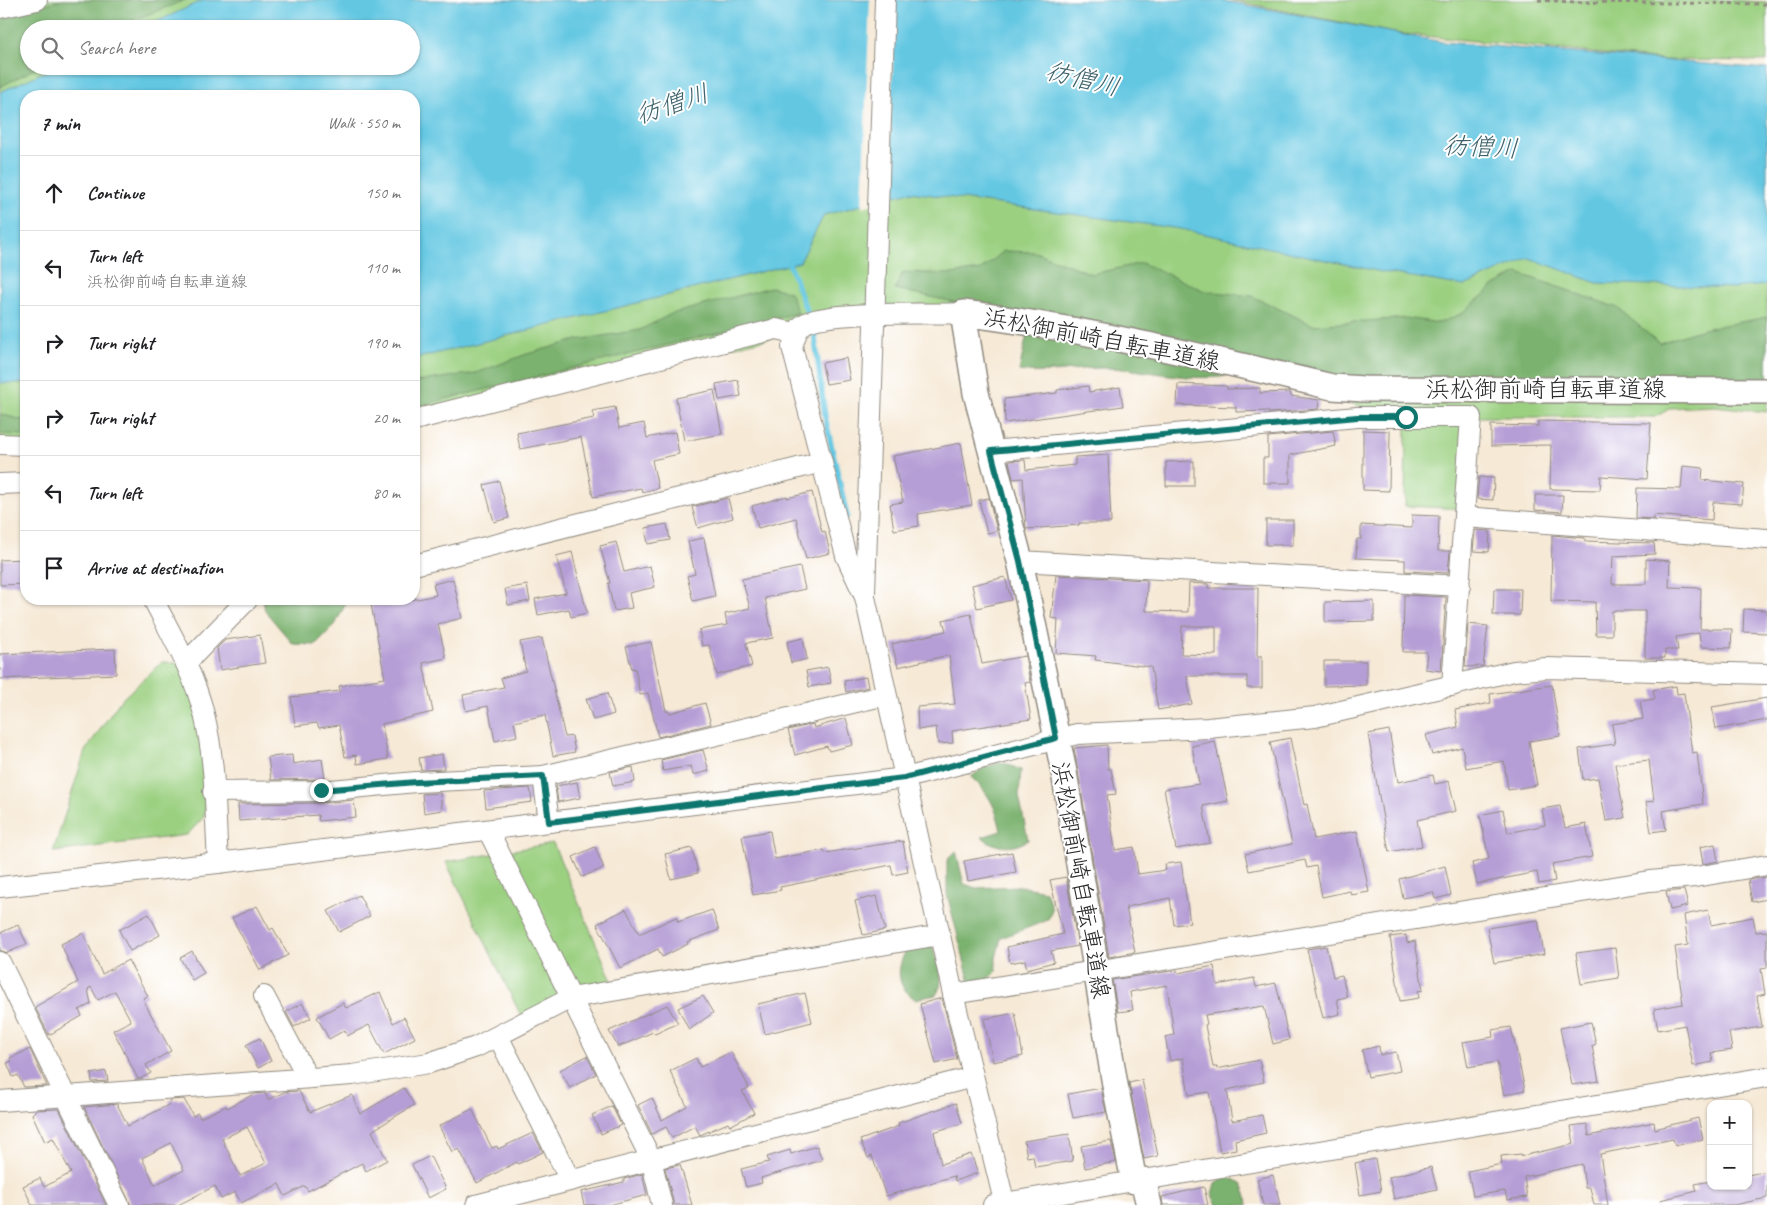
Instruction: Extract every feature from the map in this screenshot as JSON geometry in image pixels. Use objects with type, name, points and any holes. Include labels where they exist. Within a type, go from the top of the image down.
[{"type":"main road","name":"浜松御前崎自転車道線","points":[[1149,1205],[1138,1181],[1115,1085],[1073,817],[1020,561],[976,392],[963,314],[1038,322],[1130,340],[1332,387],[1364,389],[1767,391]]},
{"type":"street","points":[[0,8],[37,0]]},
{"type":"street","points":[[865,597],[885,0]]},
{"type":"street","points":[[963,314],[874,309],[829,316],[805,324],[796,332],[792,347],[846,556],[865,597],[1000,1204],[1767,1077]]},
{"type":"street","points":[[420,418],[776,329],[796,332]]},
{"type":"street","points":[[991,451],[1357,417],[1471,417],[1452,686]]},
{"type":"street","points":[[0,444],[20,445]]},
{"type":"street","points":[[420,563],[822,462]]},
{"type":"street","points":[[0,484],[20,483]]},
{"type":"street","points":[[1464,517],[1767,539]]},
{"type":"street","points":[[1020,561],[1460,586]]},
{"type":"street","points":[[156,605],[186,663],[204,714],[211,754],[218,863]]},
{"type":"street","points":[[186,663],[242,605]]},
{"type":"street","points":[[0,887],[218,863],[904,778],[1077,734],[1208,728],[1302,719],[1514,671],[1546,668],[1767,674]]},
{"type":"street","points":[[213,792],[321,790],[416,782],[543,776],[886,694]]},
{"type":"street","points":[[543,776],[549,822]]},
{"type":"street","points":[[488,830],[651,1159],[662,1205]]},
{"type":"street","points":[[953,994],[1630,884],[1695,878],[1767,865]]},
{"type":"street","points":[[0,1102],[352,1075],[428,1063],[476,1047],[571,998],[940,935]]},
{"type":"street","points":[[0,962],[119,1205]]},
{"type":"street","points":[[264,996],[308,1078]]},
{"type":"street","points":[[498,1036],[570,1180]]},
{"type":"street","points":[[476,1205],[973,1077]]},
{"type":"path","points":[[1538,0],[1767,4]]},
{"type":"green space","points":[[0,0],[219,0],[173,20],[20,20],[20,75],[43,75],[0,94]]},
{"type":"green space","points":[[63,0],[185,0],[133,20],[20,20],[20,75],[23,75],[0,87],[0,15]]},
{"type":"green space","points":[[1231,0],[1724,0],[1767,2],[1767,61],[1664,60],[1394,33]]},
{"type":"green space","points":[[910,192],[1767,276],[1767,412],[1715,406],[1671,408],[1655,417],[1472,417],[1465,509],[1405,506],[1406,417],[1355,405],[1332,387],[921,304],[420,419],[420,349],[813,208]]},
{"type":"green space","points":[[1004,251],[1035,252],[1092,274],[1142,263],[1205,291],[1252,296],[1313,325],[1406,318],[1439,323],[1461,314],[1494,286],[1518,273],[1618,308],[1659,343],[1703,329],[1767,317],[1767,391],[1332,387],[1228,364],[1226,376],[1211,377],[1181,376],[1107,368],[1052,372],[1019,371],[1028,329],[1146,345],[895,289],[903,272],[952,274],[981,270]]},
{"type":"green space","points":[[771,287],[790,292],[798,313],[420,406],[420,381],[476,373],[527,354],[577,340],[640,330],[671,314]]},
{"type":"green space","points":[[0,376],[20,376],[20,445],[0,444]]},
{"type":"green space","points":[[0,414],[20,419],[20,435],[0,434]]},
{"type":"green space","points":[[264,605],[345,605],[335,625],[315,645],[293,644],[265,611]]},
{"type":"green space","points":[[162,662],[186,663],[211,754],[204,817],[187,835],[53,852],[85,751],[120,701]]},
{"type":"green space","points":[[1002,762],[1021,770],[1019,796],[1028,840],[1010,847],[993,844],[982,837],[1001,831],[991,801],[983,789],[971,777],[983,768]]},
{"type":"green space","points":[[553,843],[616,990],[521,1016],[446,862]]},
{"type":"green space","points":[[956,851],[964,884],[976,888],[1018,886],[1046,891],[1052,909],[1048,920],[1001,938],[996,958],[996,972],[986,982],[972,991],[947,894],[947,860]]},
{"type":"green space","points":[[932,946],[940,971],[941,983],[936,995],[915,999],[904,989],[901,983],[899,971],[903,957],[906,950]]},
{"type":"green space","points":[[1228,1177],[1241,1183],[1247,1196],[1248,1205],[1217,1205],[1212,1194],[1215,1183]]},
{"type":"water","name":"彷僧川","points":[[204,0],[1220,0],[1442,42],[1767,69],[1767,285],[1733,288],[1597,283],[1529,258],[1464,286],[1377,271],[1181,229],[910,192],[824,215],[800,262],[420,357],[420,90],[20,90],[20,383],[0,383],[0,92],[38,75],[420,75],[420,20],[161,20]]},
{"type":"pier","points":[[870,0],[895,0],[888,201],[862,207]]},
{"type":"building","points":[[846,358],[850,380],[826,384],[822,363]]},
{"type":"building","points":[[738,380],[741,396],[719,400],[716,384]]},
{"type":"building","points":[[1178,384],[1227,386],[1227,389],[1260,388],[1260,393],[1290,392],[1291,396],[1319,400],[1318,409],[1268,413],[1268,411],[1236,412],[1236,407],[1177,405]]},
{"type":"building","points":[[1088,386],[1089,392],[1120,387],[1123,406],[1005,423],[1004,399],[1057,393],[1057,390]]},
{"type":"building","points":[[714,390],[722,434],[684,441],[676,398]]},
{"type":"building","points":[[615,407],[619,428],[644,423],[647,438],[675,432],[679,454],[652,460],[658,488],[642,492],[641,488],[593,497],[581,437],[520,449],[517,433],[594,418],[592,411]]},
{"type":"building","points":[[1538,421],[1651,423],[1647,479],[1601,476],[1600,490],[1550,489],[1551,445],[1491,446],[1491,425],[1538,426]]},
{"type":"building","points":[[1363,430],[1390,431],[1389,491],[1363,490]]},
{"type":"building","points":[[1333,431],[1336,446],[1290,455],[1290,483],[1263,483],[1263,458],[1268,458],[1268,437]]},
{"type":"building","points":[[961,443],[972,505],[918,514],[919,526],[894,530],[890,504],[903,502],[893,456]]},
{"type":"building","points":[[1108,455],[1111,523],[1079,523],[1079,525],[1026,529],[1023,478],[1013,479],[1009,461],[1025,460],[1026,470],[1075,465],[1075,457]]},
{"type":"building","points":[[1194,461],[1194,486],[1166,486],[1166,462]]},
{"type":"building","points":[[1683,466],[1703,468],[1702,480],[1744,484],[1742,504],[1713,502],[1712,520],[1653,515],[1654,519],[1636,518],[1637,488],[1681,489]]},
{"type":"building","points":[[1479,477],[1494,478],[1493,500],[1477,499]]},
{"type":"building","points":[[499,481],[509,518],[494,522],[484,485]]},
{"type":"building","points":[[812,492],[822,532],[825,531],[830,553],[806,559],[796,518],[758,528],[752,506],[787,496],[787,498]]},
{"type":"building","points":[[1535,495],[1563,495],[1562,512],[1535,510]]},
{"type":"building","points":[[728,498],[733,518],[698,528],[692,507]]},
{"type":"building","points":[[989,498],[997,531],[987,533],[979,500]]},
{"type":"building","points":[[1412,515],[1439,516],[1438,551],[1450,551],[1448,573],[1405,571],[1405,560],[1356,558],[1357,539],[1361,539],[1361,525],[1412,528]]},
{"type":"building","points":[[1266,520],[1293,520],[1293,545],[1266,545]]},
{"type":"building","points":[[667,524],[670,540],[648,544],[645,528]]},
{"type":"building","points":[[1475,530],[1490,531],[1489,552],[1473,551]]},
{"type":"building","points":[[1552,535],[1585,538],[1585,541],[1654,543],[1655,554],[1613,556],[1612,584],[1646,584],[1646,559],[1670,561],[1669,587],[1701,588],[1700,629],[1732,629],[1731,648],[1701,647],[1699,633],[1676,637],[1678,650],[1665,650],[1665,658],[1645,658],[1645,611],[1612,611],[1612,635],[1596,635],[1595,602],[1551,601]]},
{"type":"building","points":[[704,538],[715,596],[693,601],[687,576],[695,574],[688,541]]},
{"type":"building","points":[[616,542],[624,572],[650,566],[655,587],[629,593],[632,608],[614,611],[608,583],[610,583],[600,546]]},
{"type":"building","points":[[572,552],[587,613],[571,617],[569,609],[538,615],[535,599],[566,593],[556,556]]},
{"type":"building","points":[[20,559],[20,584],[0,585],[0,560]]},
{"type":"building","points":[[800,567],[805,589],[765,598],[773,638],[746,643],[752,666],[717,675],[709,645],[702,646],[699,630],[727,625],[725,614],[750,608],[742,579]]},
{"type":"building","points":[[1056,575],[1147,580],[1146,611],[1188,612],[1189,583],[1208,584],[1208,588],[1258,588],[1257,656],[1262,656],[1262,688],[1247,688],[1247,676],[1187,676],[1192,704],[1158,710],[1151,667],[1095,660],[1096,656],[1056,653],[1058,619],[1051,618]],"holes":[[[1182,626],[1216,626],[1216,655],[1181,654]]]},
{"type":"building","points":[[1005,577],[1011,600],[977,608],[972,585]]},
{"type":"building","points":[[453,579],[462,618],[438,624],[446,658],[423,663],[433,712],[382,724],[388,759],[357,764],[356,755],[345,757],[339,725],[319,728],[317,723],[295,726],[291,697],[340,691],[339,686],[385,678],[371,605],[420,605],[420,599],[436,595],[433,584]]},
{"type":"building","points":[[527,585],[530,601],[508,605],[505,589]]},
{"type":"building","points":[[1494,589],[1521,589],[1520,615],[1493,615]]},
{"type":"building","points":[[1404,595],[1446,597],[1441,671],[1425,669],[1427,652],[1403,652]]},
{"type":"building","points":[[1374,601],[1374,621],[1325,622],[1325,602]]},
{"type":"building","points":[[1744,609],[1767,610],[1767,633],[1743,632]]},
{"type":"building","points":[[971,614],[982,664],[1025,656],[1030,682],[1025,683],[1031,719],[952,731],[953,743],[938,744],[936,727],[918,730],[917,707],[955,704],[949,655],[898,667],[892,644],[946,631],[943,620]]},
{"type":"building","points":[[1468,624],[1488,626],[1483,666],[1465,667]]},
{"type":"building","points":[[260,635],[265,663],[220,670],[217,648],[225,640]]},
{"type":"building","points":[[542,638],[565,737],[572,736],[575,752],[553,756],[545,715],[514,722],[517,736],[495,741],[488,706],[466,711],[463,695],[504,687],[501,678],[526,671],[520,642]]},
{"type":"building","points":[[803,638],[807,659],[791,663],[787,642]]},
{"type":"building","points":[[651,642],[666,711],[670,713],[705,703],[711,724],[658,737],[648,693],[640,695],[635,668],[632,669],[626,647]]},
{"type":"building","points":[[115,649],[116,674],[0,679],[0,654]]},
{"type":"building","points":[[1324,661],[1366,661],[1366,685],[1324,686]]},
{"type":"building","points":[[828,667],[831,683],[809,687],[806,671]]},
{"type":"building","points":[[866,677],[868,687],[846,692],[844,681]]},
{"type":"building","points":[[1552,685],[1560,736],[1529,741],[1537,785],[1508,790],[1504,761],[1466,768],[1462,747],[1432,755],[1426,735],[1458,727],[1455,710],[1491,703],[1490,694]]},
{"type":"building","points":[[1676,686],[1677,694],[1684,693],[1692,753],[1697,752],[1703,804],[1663,811],[1666,830],[1651,832],[1646,802],[1654,801],[1649,760],[1615,764],[1625,818],[1606,821],[1598,778],[1583,780],[1579,749],[1615,744],[1612,724],[1643,719],[1640,701],[1655,699],[1653,690]]},
{"type":"building","points":[[607,693],[614,714],[593,720],[586,699]]},
{"type":"building","points":[[1767,698],[1767,720],[1716,729],[1712,707]]},
{"type":"building","points":[[846,718],[853,745],[829,751],[827,746],[795,755],[788,730],[813,724],[814,728]]},
{"type":"building","points":[[1389,730],[1398,782],[1433,775],[1435,784],[1449,781],[1456,811],[1417,820],[1422,846],[1389,852],[1368,734]]},
{"type":"building","points":[[1290,738],[1304,805],[1307,804],[1314,839],[1357,831],[1369,892],[1351,895],[1350,891],[1322,897],[1316,866],[1307,868],[1305,860],[1249,871],[1245,854],[1292,844],[1270,742]]},
{"type":"building","points":[[1215,741],[1228,801],[1203,806],[1210,843],[1176,849],[1164,789],[1199,784],[1192,746]]},
{"type":"building","points":[[1107,745],[1108,769],[1111,769],[1116,794],[1107,795],[1115,850],[1134,847],[1138,874],[1166,870],[1165,864],[1181,862],[1190,923],[1174,925],[1170,898],[1126,907],[1135,952],[1109,957],[1074,748]]},
{"type":"building","points":[[703,750],[709,771],[693,775],[691,766],[663,771],[661,760]]},
{"type":"building","points":[[442,754],[444,769],[421,770],[419,758]]},
{"type":"building","points":[[292,755],[293,764],[322,759],[325,779],[271,780],[268,757]]},
{"type":"building","points":[[633,767],[635,782],[613,786],[610,772]]},
{"type":"building","points":[[577,782],[580,798],[558,802],[556,786]]},
{"type":"building","points":[[530,788],[532,802],[486,808],[484,791]]},
{"type":"building","points":[[440,793],[442,810],[424,813],[422,794]]},
{"type":"building","points":[[354,800],[356,817],[319,821],[318,815],[239,821],[238,804],[321,803]]},
{"type":"building","points":[[1560,806],[1565,828],[1586,824],[1592,857],[1552,864],[1555,881],[1539,884],[1537,872],[1477,884],[1472,863],[1489,859],[1480,815],[1503,810],[1508,833],[1545,825],[1542,809]]},
{"type":"building","points":[[770,831],[775,859],[824,850],[825,853],[903,841],[908,872],[893,875],[891,865],[780,887],[781,890],[753,895],[742,836]]},
{"type":"building","points":[[1715,844],[1718,861],[1703,864],[1700,847]]},
{"type":"building","points":[[595,847],[604,868],[582,877],[573,857]]},
{"type":"building","points":[[692,848],[698,873],[671,879],[665,854]]},
{"type":"building","points":[[1012,852],[1016,872],[968,881],[964,861]]},
{"type":"building","points":[[1445,866],[1451,895],[1435,899],[1433,892],[1403,898],[1399,879]]},
{"type":"building","points":[[1066,877],[1078,946],[1051,951],[1054,962],[1027,969],[1025,960],[1010,963],[1007,947],[1063,934],[1050,880]]},
{"type":"building","points":[[1767,877],[1767,899],[1752,902],[1748,880]]},
{"type":"building","points":[[1684,890],[1688,906],[1670,910],[1666,892]]},
{"type":"building","points":[[359,895],[370,916],[339,932],[328,911]]},
{"type":"building","points":[[877,896],[885,930],[863,935],[855,901]]},
{"type":"building","points":[[257,906],[270,930],[273,928],[288,955],[260,970],[232,918]]},
{"type":"building","points":[[626,909],[639,934],[676,917],[678,922],[712,910],[719,930],[687,942],[688,944],[662,957],[658,949],[620,968],[597,924]]},
{"type":"building","points":[[1708,910],[1711,925],[1753,917],[1756,932],[1767,931],[1767,968],[1761,969],[1765,994],[1757,996],[1762,1027],[1729,1032],[1732,1050],[1711,1053],[1713,1062],[1693,1066],[1685,1025],[1658,1030],[1654,1009],[1683,1004],[1675,947],[1688,945],[1684,915]]},
{"type":"building","points":[[149,914],[160,935],[130,951],[119,930]]},
{"type":"building","points":[[1538,920],[1544,954],[1494,963],[1487,928]]},
{"type":"building","points":[[18,925],[27,944],[7,953],[0,950],[0,933]]},
{"type":"building","points":[[83,933],[102,974],[128,960],[148,996],[143,998],[148,1009],[171,1051],[146,1065],[151,1073],[140,1079],[138,1079],[113,1030],[131,1021],[115,991],[98,1000],[91,987],[88,989],[91,1004],[79,1010],[82,1016],[49,1035],[35,1007],[78,982],[61,944]]},
{"type":"building","points":[[1406,935],[1407,943],[1415,941],[1423,990],[1418,991],[1419,998],[1400,1001],[1390,937]]},
{"type":"building","points":[[1326,946],[1333,977],[1342,975],[1347,997],[1337,999],[1340,1014],[1323,1018],[1307,949]]},
{"type":"building","points":[[1615,948],[1619,978],[1581,984],[1576,953]]},
{"type":"building","points":[[192,951],[204,973],[192,980],[180,958]]},
{"type":"building","points":[[1214,966],[1217,985],[1254,978],[1256,987],[1276,983],[1289,1040],[1273,1044],[1264,1006],[1205,1015],[1207,1024],[1205,1025],[1213,1067],[1217,1067],[1217,1069],[1259,1060],[1264,1082],[1227,1090],[1232,1121],[1262,1115],[1266,1133],[1235,1140],[1236,1149],[1220,1152],[1209,1092],[1189,1095],[1183,1058],[1170,1061],[1165,1037],[1174,1035],[1167,985],[1130,992],[1133,1010],[1118,1012],[1112,980],[1177,970],[1178,973]]},
{"type":"building","points":[[380,992],[393,1023],[404,1017],[415,1038],[384,1054],[369,1025],[347,1036],[345,1030],[329,1039],[317,1017],[343,1003],[346,1008]]},
{"type":"building","points":[[805,993],[812,1022],[765,1034],[758,1004]]},
{"type":"building","points":[[703,996],[713,1013],[689,1030],[678,1008]]},
{"type":"building","points":[[942,998],[957,1059],[936,1064],[920,1004]]},
{"type":"building","points":[[302,1003],[311,1018],[294,1027],[286,1012]]},
{"type":"building","points":[[667,1005],[678,1023],[655,1034],[653,1032],[618,1047],[609,1031]]},
{"type":"building","points":[[1015,1013],[1023,1056],[993,1062],[984,1019]]},
{"type":"building","points":[[1591,1022],[1596,1044],[1592,1046],[1599,1081],[1572,1085],[1560,1028]]},
{"type":"building","points":[[1511,1027],[1525,1090],[1504,1095],[1497,1062],[1468,1067],[1463,1042],[1493,1037],[1492,1030]]},
{"type":"building","points":[[260,1038],[271,1061],[258,1068],[246,1045]]},
{"type":"building","points":[[1379,1046],[1380,1055],[1396,1052],[1400,1071],[1368,1077],[1362,1050]]},
{"type":"building","points":[[30,1049],[47,1086],[24,1087],[18,1075],[13,1077],[7,1063],[12,1061],[10,1058]]},
{"type":"building","points":[[731,1052],[749,1088],[742,1091],[754,1113],[730,1126],[728,1123],[700,1135],[695,1126],[672,1138],[666,1127],[652,1134],[638,1105],[652,1098],[662,1120],[687,1106],[670,1071],[696,1058],[700,1067]]},
{"type":"building","points":[[587,1056],[596,1074],[570,1088],[560,1070]]},
{"type":"building","points":[[106,1071],[108,1081],[92,1082],[91,1074]]},
{"type":"building","points":[[1142,1080],[1158,1156],[1144,1159],[1129,1083]]},
{"type":"building","points":[[404,1088],[414,1105],[372,1131],[387,1160],[366,1171],[362,1163],[308,1191],[305,1186],[285,1196],[279,1184],[241,1203],[235,1192],[221,1199],[215,1186],[178,1205],[131,1205],[84,1107],[117,1104],[128,1126],[170,1104],[169,1101],[171,1100],[184,1099],[193,1116],[198,1113],[200,1118],[226,1106],[227,1108],[254,1094],[265,1093],[268,1100],[284,1092],[299,1091],[310,1112],[352,1095],[360,1114]],"holes":[[[247,1127],[266,1163],[240,1176],[222,1139]],[[171,1143],[184,1170],[155,1185],[142,1158]]]},
{"type":"building","points":[[1101,1088],[1106,1112],[1073,1118],[1068,1094]]},
{"type":"building","points":[[956,1103],[962,1123],[934,1132],[941,1164],[971,1154],[978,1173],[955,1181],[954,1176],[886,1196],[872,1156],[868,1158],[860,1140],[899,1126],[898,1123]]},
{"type":"building","points":[[612,1106],[621,1125],[601,1134],[592,1115]]},
{"type":"building","points":[[59,1109],[106,1205],[32,1205],[23,1186],[40,1178],[44,1187],[71,1173],[53,1138],[45,1142],[32,1114],[36,1110]]},
{"type":"building","points":[[472,1109],[492,1148],[497,1146],[498,1149],[533,1133],[543,1152],[518,1164],[517,1162],[477,1183],[459,1149],[452,1152],[439,1126]]},
{"type":"building","points":[[1698,1118],[1703,1139],[1675,1146],[1673,1139],[1600,1154],[1608,1205],[1594,1205],[1590,1188],[1585,1188],[1582,1164],[1524,1177],[1527,1197],[1507,1200],[1505,1191],[1473,1196],[1468,1171],[1502,1164],[1501,1156],[1521,1154],[1522,1156],[1574,1144],[1571,1126],[1587,1124],[1589,1136],[1654,1122],[1655,1129]]},
{"type":"building","points":[[1069,1134],[1073,1161],[1035,1167],[1033,1156],[1027,1157],[1024,1141]]},
{"type":"building","points":[[1111,1141],[1116,1162],[1085,1168],[1081,1146]]},
{"type":"building","points":[[817,1146],[822,1160],[761,1178],[762,1183],[746,1187],[741,1169],[769,1162],[767,1157],[790,1150],[791,1154]]},
{"type":"building","points":[[430,1156],[446,1189],[428,1198],[412,1165]]},
{"type":"building","points":[[1375,1159],[1381,1191],[1360,1195],[1355,1163]]},
{"type":"building","points":[[680,1165],[692,1205],[674,1205],[665,1168]]},
{"type":"building","points":[[1431,1167],[1437,1189],[1394,1199],[1389,1177]]},
{"type":"building","points":[[1767,1171],[1767,1198],[1734,1205],[1661,1205],[1660,1200],[1697,1191],[1695,1184],[1707,1182],[1707,1190],[1752,1190],[1752,1174]]},
{"type":"building","points":[[642,1174],[647,1195],[609,1205],[584,1205],[581,1192],[624,1182],[624,1179]]},
{"type":"building","points":[[1273,1175],[1280,1205],[1263,1205],[1257,1179]]},
{"type":"building","points":[[1204,1187],[1208,1205],[1163,1205],[1162,1197]]},
{"type":"waterway","points":[[787,258],[814,331],[825,417],[847,516]]},
{"type":"route","points":[[321,790],[416,782],[498,780],[543,776],[549,822],[904,778],[1056,738],[1020,561],[991,451],[1357,417],[1406,417]]}]
